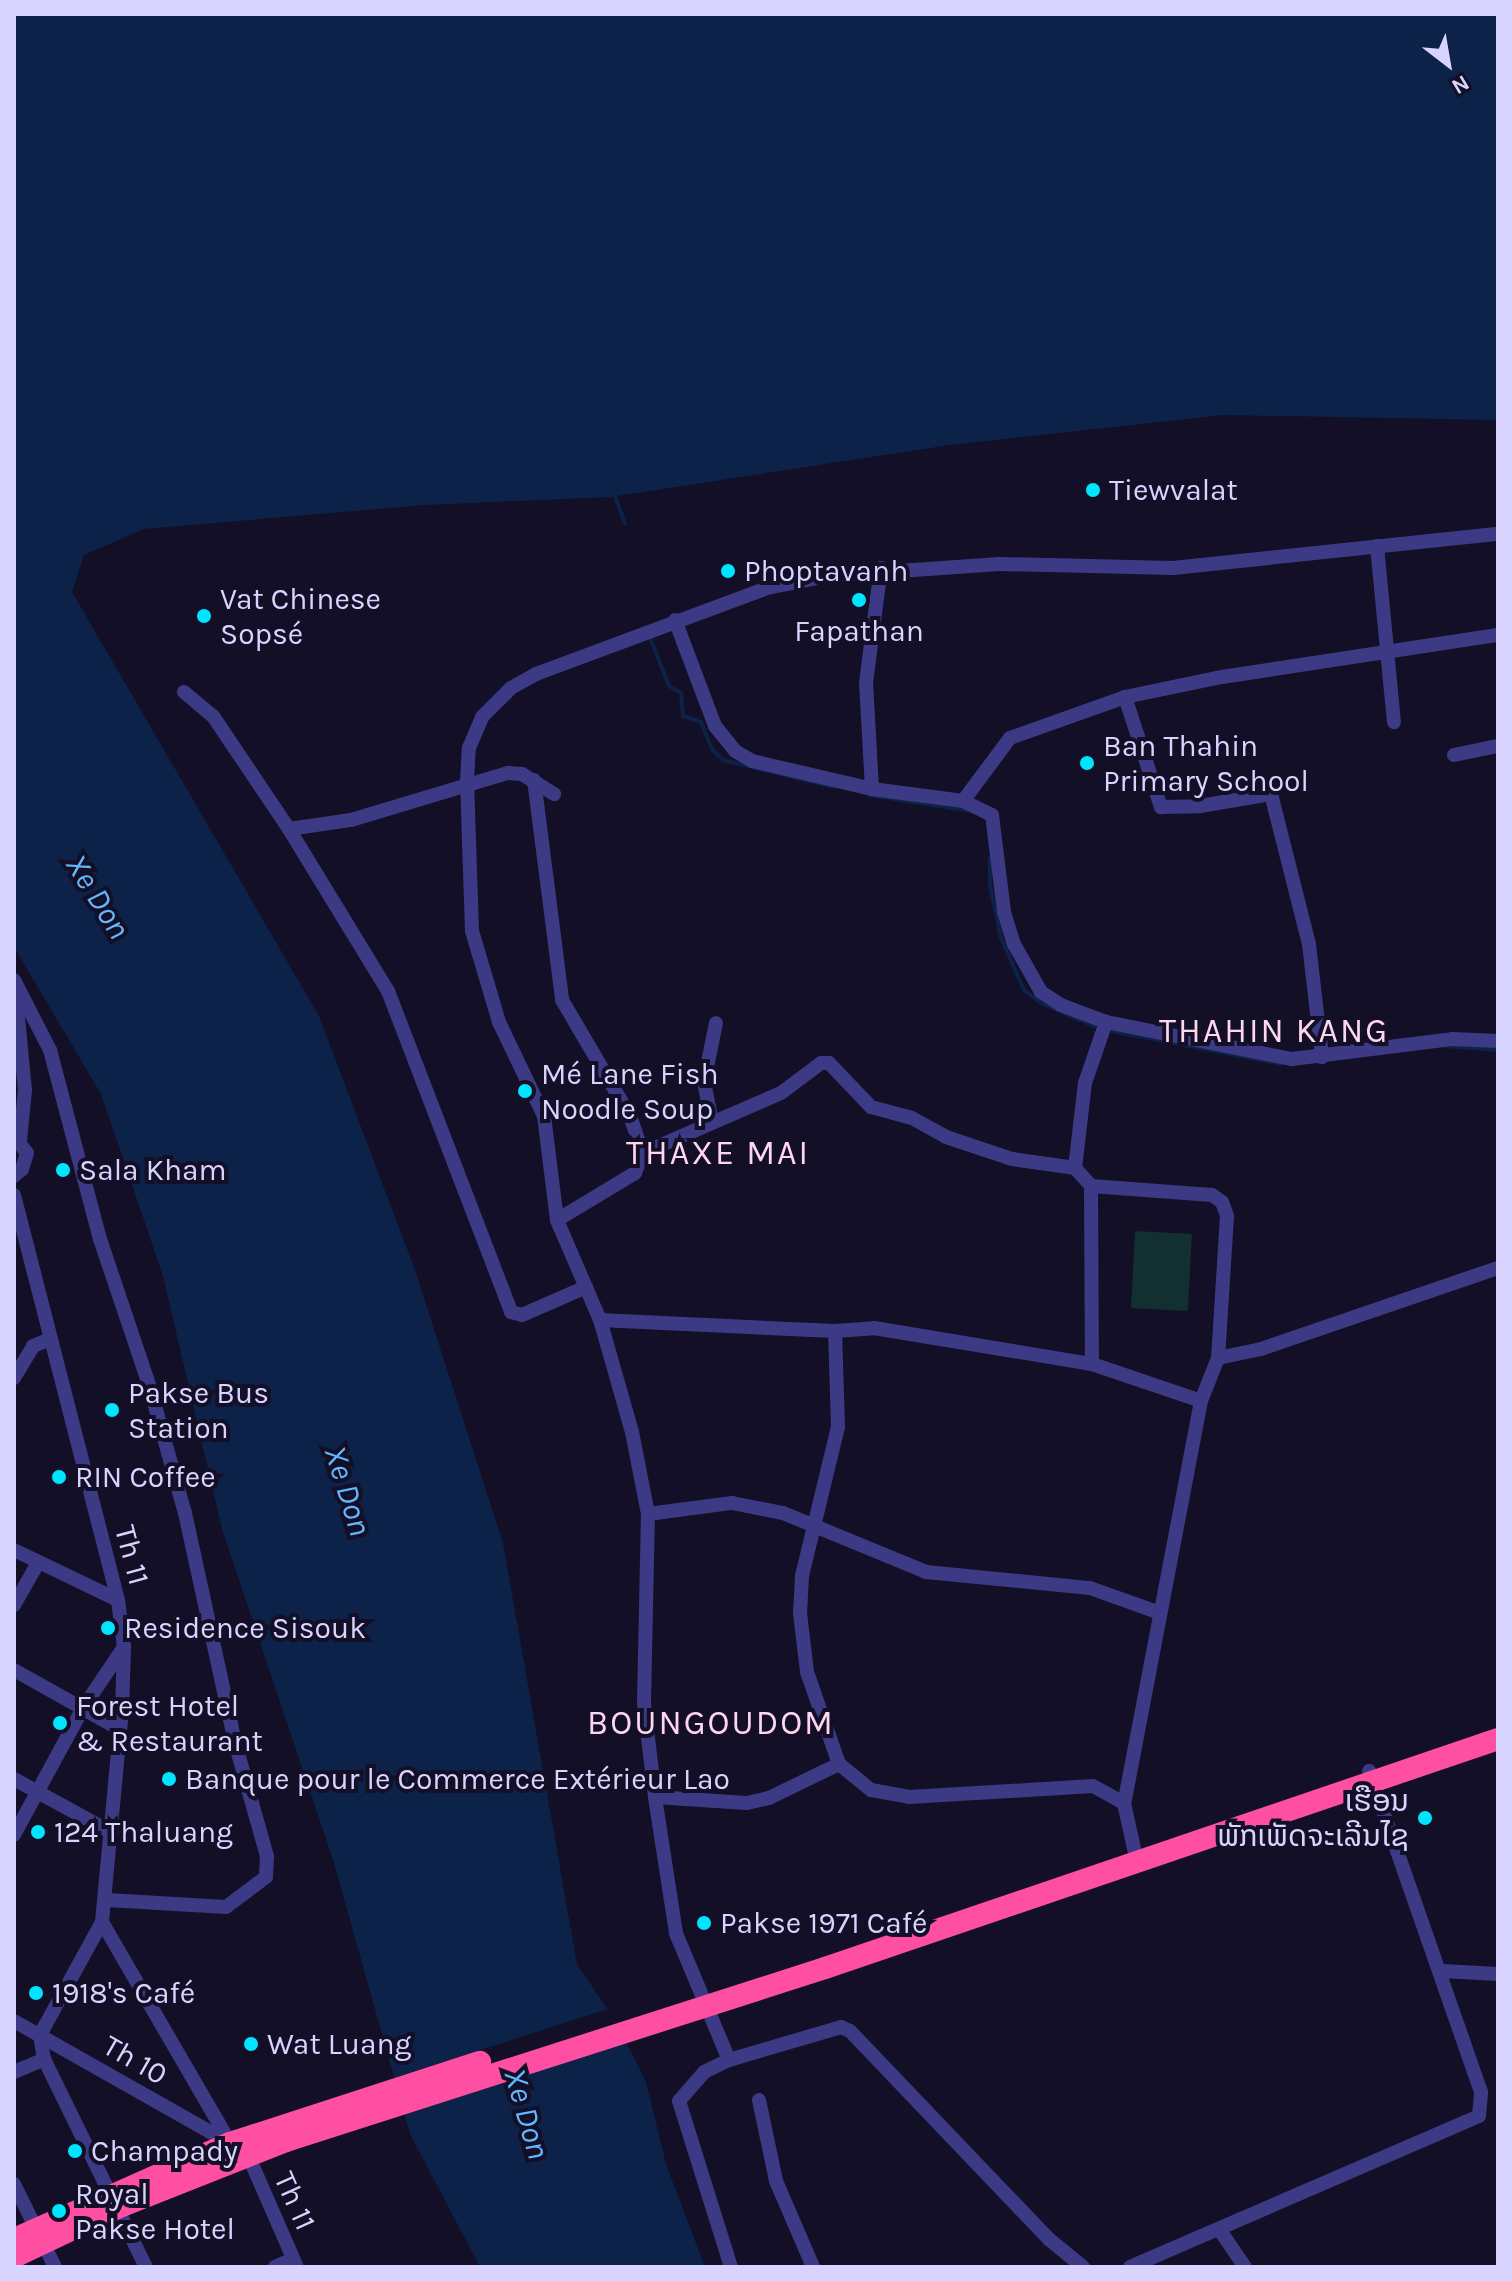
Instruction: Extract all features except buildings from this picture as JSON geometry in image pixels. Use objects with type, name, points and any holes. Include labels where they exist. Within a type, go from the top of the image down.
[{"type":"highway","points":[[1372,1777],[1498,1723]]},
{"type":"highway","points":[[14,2257],[40,2235],[239,2149],[1372,1777],[1498,1739]]},
{"type":"highway","points":[[14,2239],[40,2235]]},
{"type":"street","points":[[729,2060],[676,1933],[655,1797],[644,1703],[648,1514],[600,1320],[557,1220],[544,1116],[499,1022],[472,931],[467,782],[469,748],[482,717],[511,688],[675,620],[767,588],[881,568],[1000,564],[1173,568],[1498,534]]},
{"type":"street","points":[[1377,546],[1394,722]]},
{"type":"street","points":[[872,789],[866,683],[881,568]]},
{"type":"street","points":[[675,620],[715,726],[735,751],[752,761],[872,789],[963,801],[992,815],[1004,912],[1027,973],[1041,992],[1061,1005],[1106,1022],[1292,1059],[1452,1039],[1498,1041]]},
{"type":"street","points":[[963,801],[1010,738],[1125,697],[1222,677],[1498,635]]},
{"type":"street","points":[[184,692],[213,716],[289,829],[401,1018],[511,1312],[522,1315],[586,1287]]},
{"type":"street","points":[[1125,697],[1161,807],[1200,806],[1271,794],[1309,944],[1322,1057]]},
{"type":"street","points":[[1454,755],[1498,746]]},
{"type":"street","points":[[289,829],[351,820],[467,782],[508,773],[534,780],[554,794]]},
{"type":"street","points":[[534,780],[562,1000],[630,1116],[643,1153],[635,1173],[557,1220]]},
{"type":"street","points":[[14,980],[50,1050],[100,1239],[150,1388],[185,1513],[236,1746],[267,1856],[266,1877],[226,1907],[107,1900]]},
{"type":"street","points":[[14,988],[25,1090],[17,1138],[27,1161],[14,1176]]},
{"type":"street","points":[[1075,1168],[1085,1083],[1106,1022]]},
{"type":"street","points":[[712,1122],[704,1082],[716,1023]]},
{"type":"street","points":[[643,1153],[787,1090],[821,1063],[829,1063],[871,1107],[912,1118],[946,1137],[1012,1159],[1075,1168],[1091,1186],[1092,1364]]},
{"type":"street","points":[[1091,1186],[1212,1195],[1222,1202],[1227,1216],[1218,1358],[1201,1401],[1124,1803],[1135,1855]]},
{"type":"street","name":"Th 11","points":[[14,1195],[48,1340],[118,1600],[124,1647],[107,1900],[102,1922],[239,2149],[295,2263]]},
{"type":"street","points":[[1218,1358],[1261,1349],[1498,1268]]},
{"type":"street","points":[[600,1320],[835,1331],[874,1328],[1092,1364],[1201,1401]]},
{"type":"street","points":[[835,1331],[838,1427],[802,1576],[801,1642],[839,1764],[871,1790],[909,1797],[1093,1786],[1124,1803]]},
{"type":"street","points":[[14,1378],[33,1346],[48,1340]]},
{"type":"street","points":[[648,1514],[732,1503],[783,1513],[926,1572],[1090,1588],[1160,1613]]},
{"type":"street","points":[[14,1550],[118,1600]]},
{"type":"street","points":[[14,1605],[38,1563]]},
{"type":"street","points":[[14,1835],[83,1708],[124,1647]]},
{"type":"street","points":[[14,1670],[119,1729]]},
{"type":"street","points":[[655,1797],[747,1803],[769,1798],[839,1764]]},
{"type":"street","points":[[1372,1777],[1442,1971],[1481,2092],[1479,2116]]},
{"type":"street","points":[[14,1779],[111,1832]]},
{"type":"street","points":[[102,1922],[40,2035],[44,2059],[146,2267]]},
{"type":"street","points":[[1442,1971],[1498,1974]]},
{"type":"street","name":"Th 10","points":[[14,2021],[239,2149]]},
{"type":"street","points":[[731,2267],[679,2101],[704,2072],[729,2060],[829,2029],[850,2031],[1050,2240],[1083,2267]]},
{"type":"street","points":[[14,2072],[44,2059]]},
{"type":"street","points":[[759,2100],[776,2181],[813,2267]]},
{"type":"street","points":[[1130,2267],[1479,2116],[1498,2111]]},
{"type":"street","points":[[14,2184],[55,2267]]},
{"type":"street","points":[[1219,2229],[1245,2267]]},
{"type":"street","points":[[275,2267],[295,2263]]},
{"type":"green space","points":[[1135,1231],[1192,1234],[1188,1311],[1131,1308]]},
{"type":"water","name":"Xe Don","points":[[14,14],[1498,14],[1498,420],[1224,415],[950,445],[611,497],[425,505],[144,529],[84,555],[72,592],[319,1016],[415,1270],[503,1543],[577,1964],[618,2025],[646,2082],[666,2164],[705,2267],[480,2267],[410,2134],[334,1863],[222,1529],[163,1276],[101,1094],[14,947]]},
{"type":"pier","points":[[611,2008],[622,2024],[398,2106],[390,2079]]},
{"type":"waterway","points":[[615,496],[625,523]]},
{"type":"waterway","points":[[651,640],[669,686],[681,693],[683,716],[701,722],[712,749],[723,760],[834,787]]},
{"type":"waterway","points":[[869,795],[971,811]]},
{"type":"waterway","points":[[990,858],[990,885],[1001,938],[1024,990],[1041,1003],[1094,1026]]},
{"type":"waterway","points":[[1112,1031],[1281,1064]]},
{"type":"waterway","points":[[1445,1046],[1498,1050]]},
{"type":"place","name":"Tiewvalat","points":[[1093,490]]},
{"type":"place","name":"Phoptavanh","points":[[728,571]]},
{"type":"place","name":"Fapathan","points":[[859,600]]},
{"type":"place","name":"Vat Chinese Sopsé","points":[[204,616]]},
{"type":"place","name":"Ban Thahin Primary School","points":[[1087,763]]},
{"type":"place","name":"Mé Lane Fish Noodle Soup","points":[[525,1091]]},
{"type":"place","name":"Sala Kham","points":[[63,1170]]},
{"type":"place","name":"Pakse Bus Station","points":[[112,1410]]},
{"type":"place","name":"RIN Coffee","points":[[59,1477]]},
{"type":"place","name":"Residence Sisouk","points":[[108,1628]]},
{"type":"place","name":"Forest Hotel & Restaurant","points":[[60,1723]]},
{"type":"place","name":"Banque pour le Commerce Extérieur Lao","points":[[169,1779]]},
{"type":"place","name":"ເຮືອນ ພັກເພັດຈະເລີນໄຊ","points":[[1425,1818]]},
{"type":"place","name":"124 Thaluang","points":[[38,1832]]},
{"type":"place","name":"Pakse 1971 Café","points":[[704,1923]]},
{"type":"place","name":"1918's Café","points":[[36,1993]]},
{"type":"place","name":"Wat Luang","points":[[251,2044]]},
{"type":"place","name":"Champady","points":[[75,2151]]},
{"type":"place","name":"Royal Pakse Hotel","points":[[59,2211]]},
{"type":"district","name":"THAHIN KANG","points":[[1274,1032]]},
{"type":"district","name":"THAXE MAI","points":[[718,1154]]},
{"type":"district","name":"BOUNGOUDOM","points":[[711,1724]]}]
